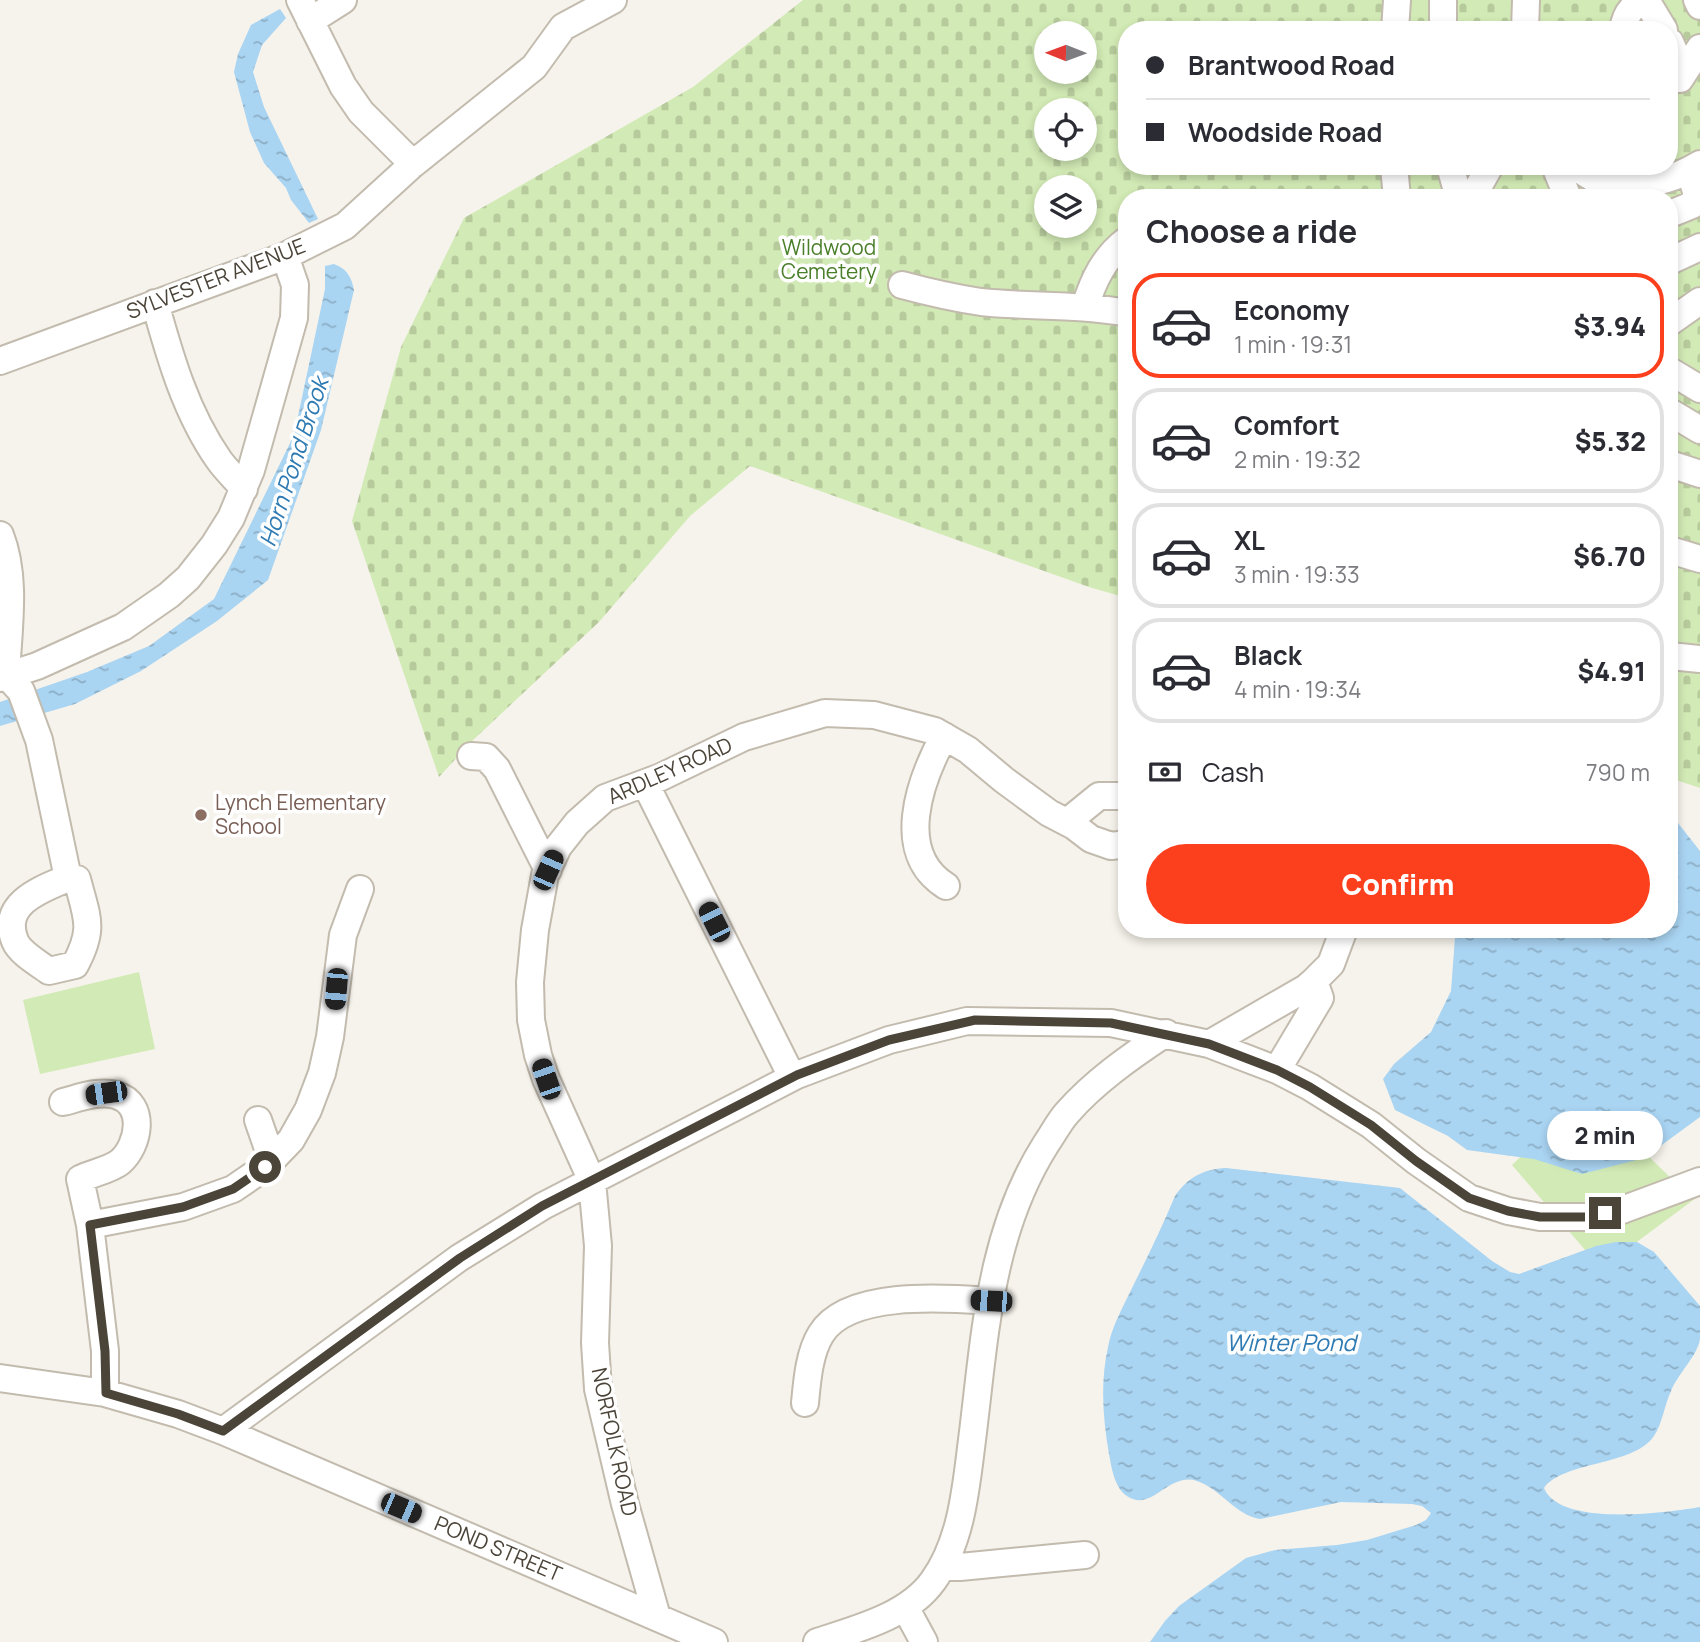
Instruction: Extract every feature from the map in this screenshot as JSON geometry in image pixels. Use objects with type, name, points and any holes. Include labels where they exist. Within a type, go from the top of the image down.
[{"type":"street","points":[[343,0],[305,10],[343,86],[361,112],[413,164]]},
{"type":"street","points":[[563,27],[572,0]]},
{"type":"street","points":[[563,27],[613,0]]},
{"type":"street","points":[[1396,21],[1397,0]]},
{"type":"street","points":[[1443,0],[1443,21]]},
{"type":"street","points":[[1525,21],[1526,0]]},
{"type":"street","points":[[1625,21],[1635,4],[1646,0],[1659,21]]},
{"type":"street","points":[[1697,0],[1700,6]]},
{"type":"street","name":"SYLVESTER AVENUE","points":[[0,361],[285,256],[345,226],[413,164],[534,68],[563,27]]},
{"type":"street","points":[[1678,60],[1679,62],[1696,53]]},
{"type":"street","points":[[1678,79],[1696,53]]},
{"type":"street","points":[[1608,189],[1672,178],[1695,167],[1697,195],[1692,205],[1678,211]]},
{"type":"street","points":[[1582,175],[1595,189]]},
{"type":"street","points":[[1678,257],[1700,247]]},
{"type":"street","points":[[1085,307],[1093,282],[1104,263],[1118,249]]},
{"type":"street","points":[[9,681],[123,627],[169,595],[188,578],[214,545],[231,518],[244,489],[294,318],[295,285],[285,256]]},
{"type":"street","points":[[902,285],[939,295],[983,302],[1085,307],[1118,312]]},
{"type":"street","points":[[1678,316],[1700,301]]},
{"type":"street","points":[[155,303],[175,374],[197,422],[219,460],[244,489]]},
{"type":"street","points":[[1678,417],[1700,430]]},
{"type":"street","points":[[1678,467],[1700,474]]},
{"type":"street","points":[[0,535],[8,562],[9,681],[34,726],[45,762],[68,878]]},
{"type":"street","points":[[1678,552],[1700,559]]},
{"type":"street","points":[[1678,657],[1700,659]]},
{"type":"street","name":"ARDLEY ROAD","points":[[592,1181],[546,1079],[538,1055],[531,1020],[530,982],[535,930],[548,870],[558,846],[576,823],[605,798],[645,783],[744,737],[825,713],[874,715],[940,734],[968,750],[1049,813],[1091,839],[1111,846],[1118,845]]},
{"type":"street","points":[[940,734],[926,773],[914,829],[919,850],[932,878],[946,886]]},
{"type":"street","points":[[471,756],[486,757],[497,769],[548,870]]},
{"type":"street","points":[[645,783],[792,1077]]},
{"type":"street","points":[[1067,822],[1099,796],[1118,796]]},
{"type":"street","points":[[90,1225],[183,1207],[233,1189],[272,1160],[291,1140],[308,1110],[322,1073],[330,1037],[343,935],[360,889]]},
{"type":"street","points":[[1209,1044],[1306,988],[1331,964],[1341,938]]},
{"type":"street","points":[[1277,1070],[1320,998],[1314,981]]},
{"type":"street","points":[[223,1431],[460,1258],[542,1206],[792,1077],[889,1040],[975,1020],[1111,1023],[1209,1044],[1277,1070],[1310,1087],[1371,1125],[1469,1198],[1508,1211],[1540,1217],[1587,1217],[1622,1210],[1700,1181]]},
{"type":"street","points":[[817,1642],[844,1634],[905,1607],[932,1583],[942,1567],[958,1524],[967,1478],[996,1262],[1012,1212],[1037,1159],[1065,1115],[1092,1088],[1166,1033]]},
{"type":"street","points":[[63,1102],[98,1094],[118,1095],[128,1101],[137,1122],[137,1135],[132,1149],[119,1164],[80,1179],[90,1225],[105,1351],[106,1393]]},
{"type":"street","points":[[258,1120],[272,1160]]},
{"type":"street","name":"NORFOLK ROAD","points":[[592,1181],[598,1245],[595,1343],[598,1389],[625,1504],[657,1617]]},
{"type":"street","points":[[806,1403],[808,1373],[821,1334],[840,1315],[863,1306],[908,1300],[991,1301]]},
{"type":"street","name":"POND STREET","points":[[0,1378],[106,1393],[178,1414],[714,1642]]},
{"type":"street","points":[[942,1567],[1085,1555]]},
{"type":"street","points":[[905,1607],[924,1642]]},
{"type":"green space","name":"Wildwood Cemetery","points":[[803,0],[1700,0],[1700,788],[1678,781],[1678,189],[1118,189],[1118,595],[750,466],[690,516],[599,622],[471,742],[439,777],[352,521],[401,347],[464,218],[693,87]]},
{"type":"green space","points":[[139,972],[155,1049],[40,1074],[23,1000]]},
{"type":"green space","points":[[1541,1137],[1644,1152],[1674,1181],[1700,1183],[1700,1195],[1630,1247],[1586,1251],[1512,1165]]},
{"type":"water","points":[[280,9],[286,18],[262,45],[253,72],[264,107],[318,219],[309,223],[291,200],[286,188],[264,163],[250,132],[234,72],[238,54],[251,25]]},
{"type":"water","name":"Horn Pond Brook","points":[[334,264],[348,274],[354,290],[321,430],[268,580],[217,621],[141,671],[75,704],[0,726],[0,702],[87,672],[149,646],[214,599],[294,435],[325,289],[325,266]]},
{"type":"water","points":[[1678,823],[1700,851],[1700,1117],[1644,1158],[1582,1174],[1534,1159],[1467,1150],[1448,1136],[1395,1110],[1383,1079],[1394,1064],[1431,1032],[1451,991],[1455,938],[1678,938]]},
{"type":"water","name":"Winter Pond","points":[[1226,1168],[1400,1188],[1492,1261],[1510,1272],[1519,1274],[1596,1246],[1616,1242],[1637,1242],[1654,1252],[1700,1306],[1700,1339],[1695,1352],[1674,1385],[1657,1431],[1644,1446],[1615,1459],[1566,1473],[1553,1479],[1544,1488],[1554,1500],[1570,1508],[1591,1513],[1640,1514],[1700,1507],[1700,1642],[1150,1642],[1179,1606],[1246,1558],[1275,1550],[1367,1540],[1416,1525],[1426,1520],[1431,1513],[1422,1506],[1412,1504],[1341,1502],[1260,1519],[1251,1517],[1197,1481],[1179,1481],[1141,1500],[1127,1496],[1118,1486],[1109,1454],[1103,1401],[1104,1374],[1112,1332],[1175,1196],[1197,1175]]},
{"type":"place","name":"Lynch Elementary School","points":[[201,815]]},
{"type":"route","points":[[265,1167],[233,1189],[183,1207],[90,1225],[101,1309],[106,1393],[178,1414],[223,1431],[460,1258],[542,1206],[797,1075],[889,1040],[975,1020],[1111,1023],[1209,1044],[1277,1070],[1310,1087],[1371,1125],[1469,1198],[1508,1211],[1540,1217],[1587,1217],[1605,1213]]}]
